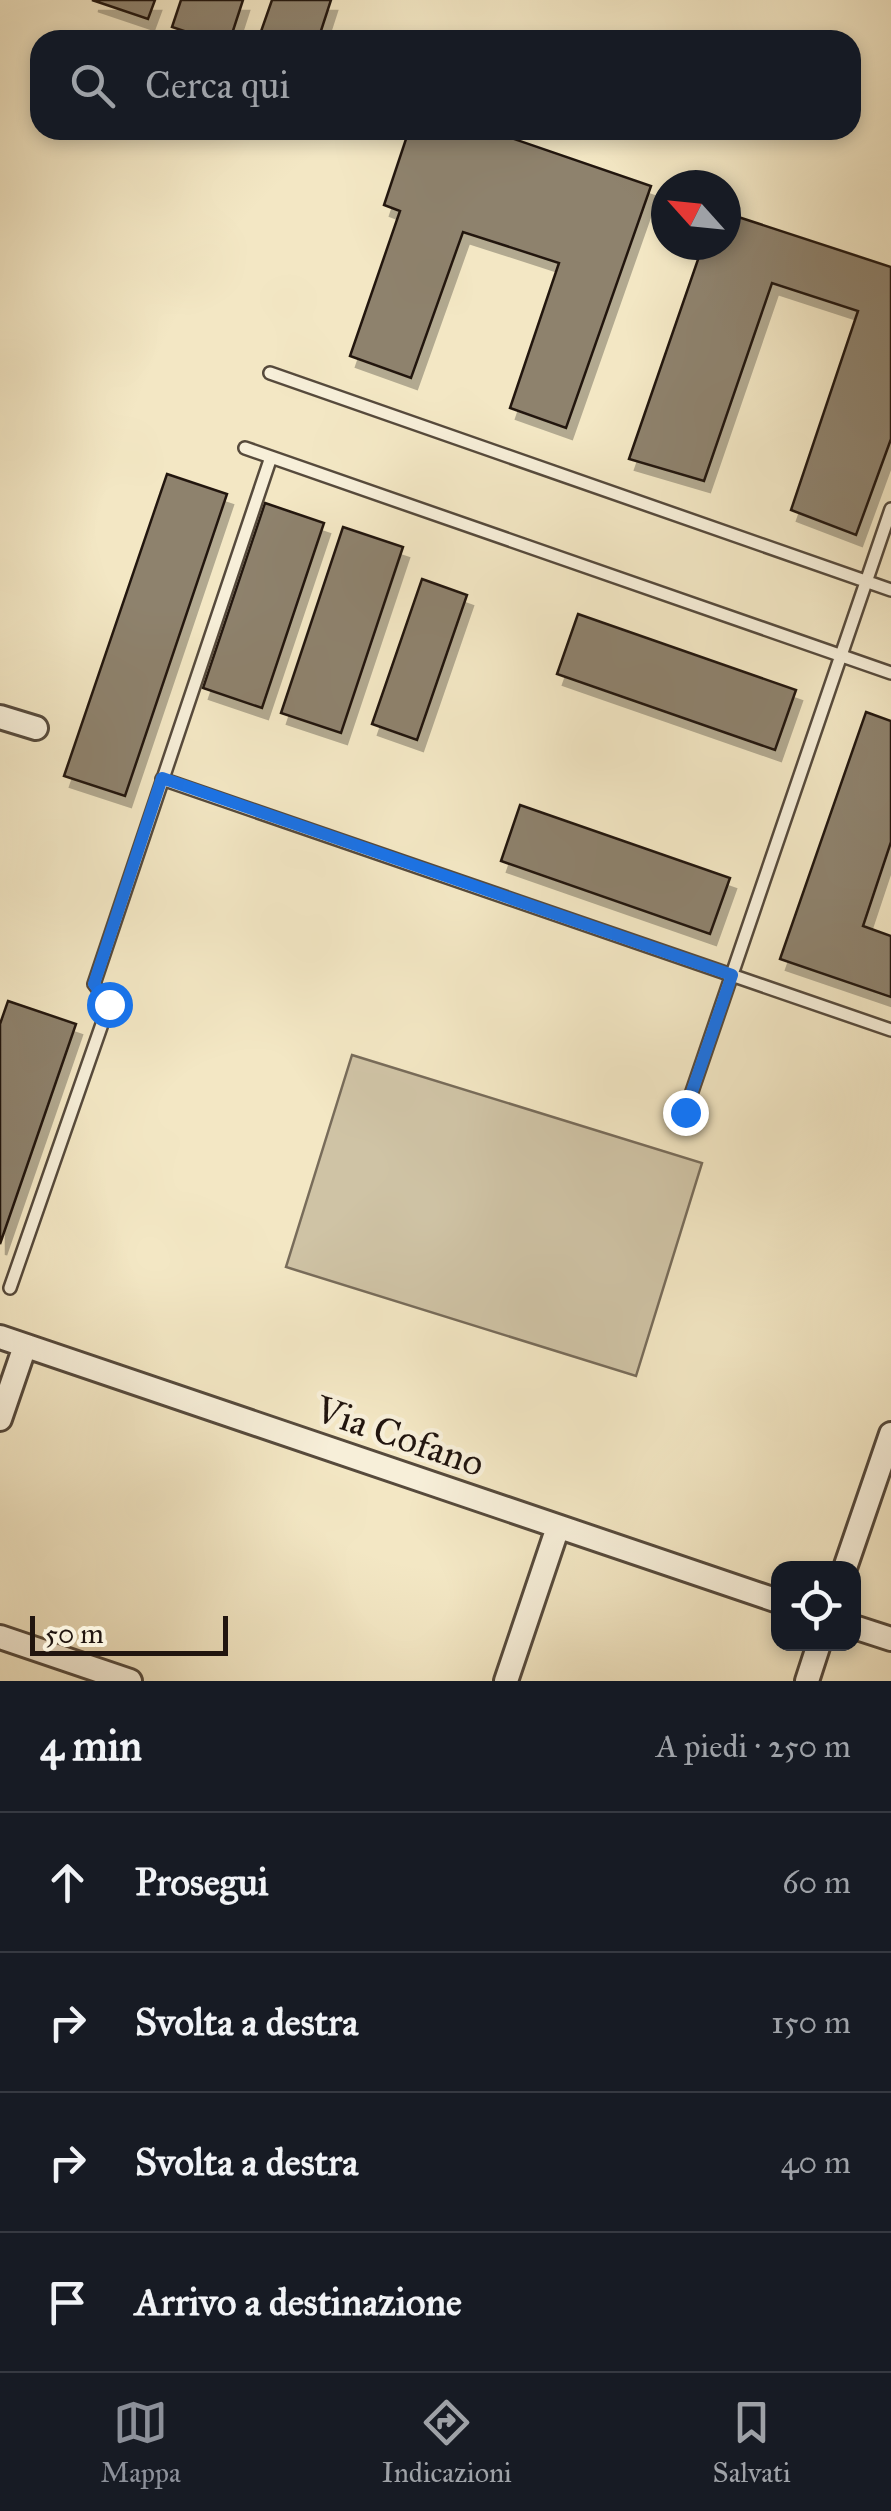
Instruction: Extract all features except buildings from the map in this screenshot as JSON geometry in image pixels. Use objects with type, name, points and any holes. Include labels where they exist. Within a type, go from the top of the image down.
[{"type":"street","points":[[0,717],[36,728]]},
{"type":"street","name":"Via Cofano","points":[[0,1337],[771,1599]]},
{"type":"street","points":[[0,1419],[25,1346]]},
{"type":"street","points":[[847,1561],[891,1434]]},
{"type":"street","points":[[506,1681],[558,1526]]},
{"type":"street","points":[[861,1628],[891,1639]]},
{"type":"street","points":[[0,1636],[130,1681]]},
{"type":"street","points":[[807,1681],[818,1651]]},
{"type":"lane","points":[[270,373],[891,590]]},
{"type":"lane","points":[[244,448],[891,673]]},
{"type":"lane","points":[[10,1288],[109,1004],[94,984],[271,457]]},
{"type":"lane","points":[[685,1112],[891,509]]},
{"type":"lane","points":[[162,778],[891,1030]]},
{"type":"shaded area","points":[[352,1055],[702,1163],[636,1376],[286,1267]]},
{"type":"route","points":[[109,1004],[94,984],[162,778],[732,975],[685,1112]]}]
